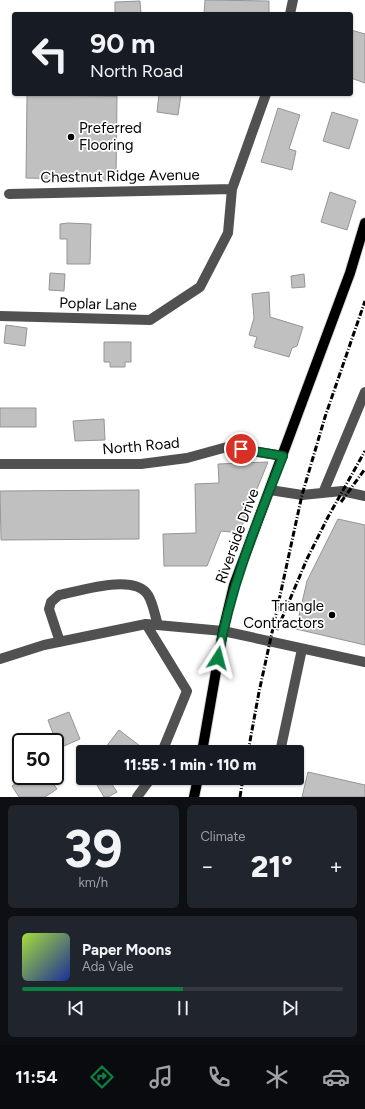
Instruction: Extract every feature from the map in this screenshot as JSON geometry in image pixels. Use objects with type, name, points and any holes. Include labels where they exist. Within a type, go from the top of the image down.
[{"type":"main road","name":"Riverside Drive","points":[[203,745],[222,631],[234,585],[350,273],[365,223]]},
{"type":"main road","points":[[194,797],[197,785]]},
{"type":"street","points":[[290,12],[293,0]]},
{"type":"street","name":"Poplar Lane","points":[[0,316],[150,320],[200,286],[228,233],[232,188],[265,96]]},
{"type":"street","name":"Chestnut Ridge Avenue","points":[[9,194],[232,188]]},
{"type":"street","points":[[323,493],[365,392]]},
{"type":"street","name":"North Road","points":[[0,464],[141,464],[187,458],[227,447],[283,456]]},
{"type":"street","points":[[270,490],[302,495],[342,491],[365,496]]},
{"type":"street","points":[[60,642],[49,609],[51,602],[59,595],[125,583],[136,586],[148,595],[158,625]]},
{"type":"street","points":[[146,624],[187,691],[165,745]]},
{"type":"street","points":[[0,659],[60,642],[146,624],[222,631],[365,662]]},
{"type":"street","points":[[281,745],[302,648]]},
{"type":"street","points":[[138,797],[146,785]]},
{"type":"building","points":[[205,0],[269,1],[269,12],[204,12]]},
{"type":"building","points":[[140,1],[141,12],[115,12],[115,2]]},
{"type":"building","points":[[353,31],[365,34],[365,83],[353,79]]},
{"type":"building","name":"Preferred Flooring","points":[[27,96],[117,96],[116,180],[26,178]]},
{"type":"building","points":[[159,96],[181,96],[178,115],[157,112]]},
{"type":"building","points":[[278,108],[300,115],[289,149],[296,151],[292,170],[261,162]]},
{"type":"building","points":[[332,112],[358,120],[349,149],[323,141]]},
{"type":"building","points":[[330,192],[356,201],[347,230],[321,222]]},
{"type":"building","points":[[60,224],[91,224],[90,264],[67,264],[67,239],[60,239]]},
{"type":"building","points":[[50,273],[65,274],[64,291],[49,290]]},
{"type":"building","points":[[304,274],[305,287],[292,288],[291,276]]},
{"type":"building","points":[[269,292],[270,317],[303,327],[297,346],[292,348],[289,357],[254,347],[257,337],[249,335],[254,318],[252,294]]},
{"type":"building","points":[[6,325],[27,328],[25,346],[4,343]]},
{"type":"building","points":[[104,342],[131,342],[131,362],[125,362],[125,367],[110,367],[110,362],[104,362]]},
{"type":"building","points":[[0,408],[36,408],[36,427],[0,427]]},
{"type":"building","points":[[104,419],[105,440],[75,441],[73,421]]},
{"type":"building","points":[[268,462],[239,533],[221,531],[207,566],[164,566],[163,534],[196,533],[195,484],[219,483],[218,464]]},
{"type":"building","points":[[139,490],[139,539],[1,540],[0,491]]},
{"type":"building","points":[[338,519],[365,525],[365,645],[296,629],[307,581]]},
{"type":"building","points":[[69,712],[80,739],[64,746],[64,733],[53,733],[48,720]]},
{"type":"building","points":[[119,730],[139,745],[107,745]]},
{"type":"building","points":[[308,772],[365,785],[365,797],[302,797]]},
{"type":"building","points":[[54,785],[57,789],[45,797],[19,797],[12,786]]},
{"type":"building","points":[[97,785],[112,785],[117,792],[108,797],[104,797]]},
{"type":"railway","points":[[249,745],[259,692],[302,495],[325,417],[365,301]]},
{"type":"railway","points":[[277,630],[307,559],[328,517],[365,451]]},
{"type":"railway","points":[[341,502],[365,469]]},
{"type":"railway","points":[[240,797],[242,785]]},
{"type":"place","name":"Preferred Flooring","points":[[71,137]]},
{"type":"place","name":"Triangle Contractors","points":[[332,615]]},
{"type":"route","points":[[218,658],[222,631],[234,585],[283,456],[241,449]]}]
